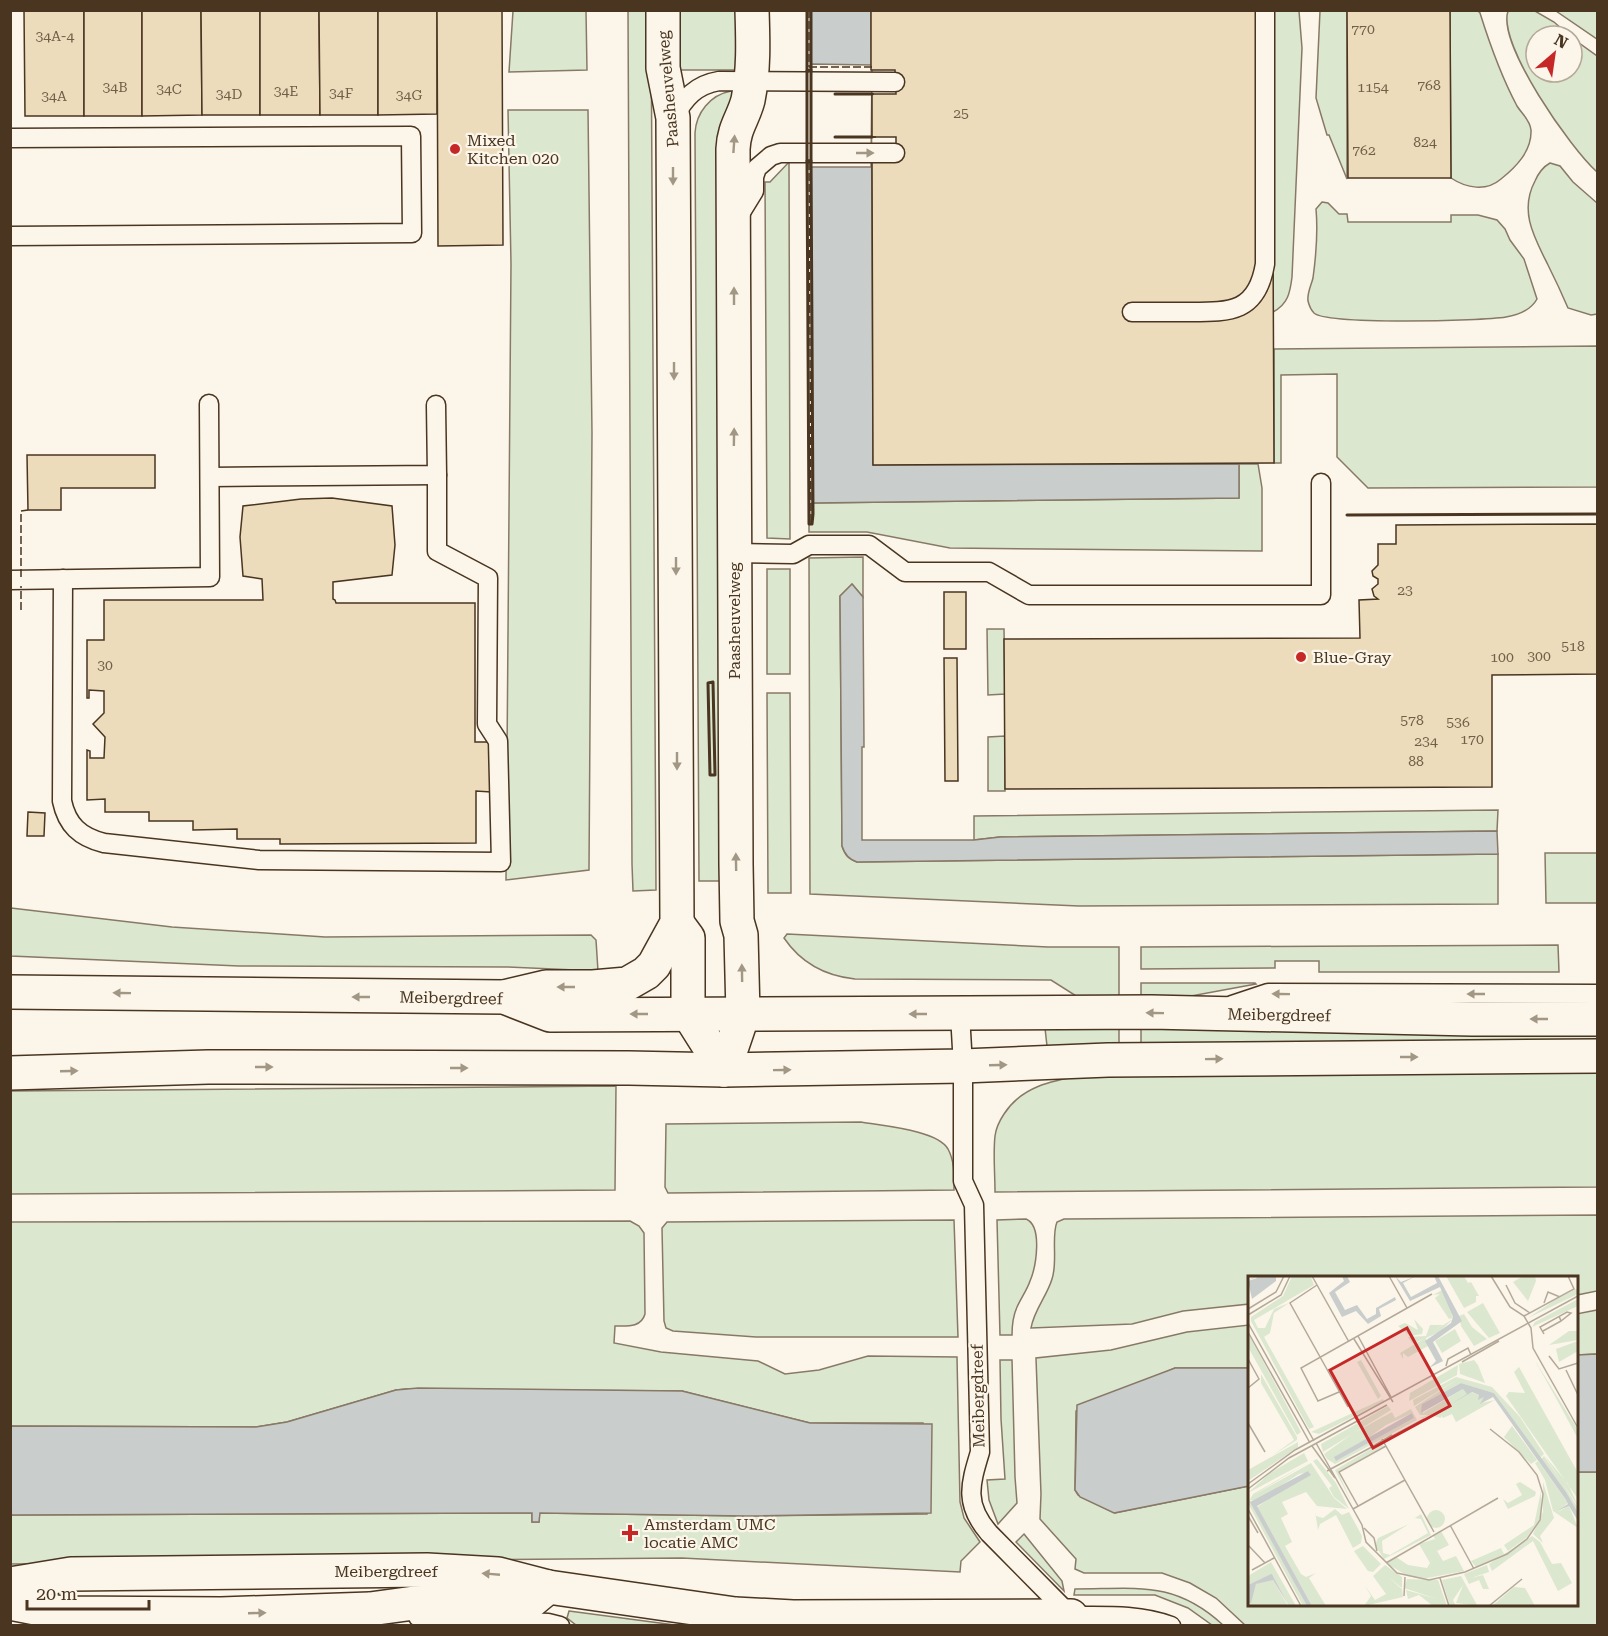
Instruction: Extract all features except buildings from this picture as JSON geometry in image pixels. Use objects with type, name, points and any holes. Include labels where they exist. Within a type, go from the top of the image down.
[{"type":"street","name":"Paasheuvelweg","points":[[504,997],[546,987],[627,984],[646,973],[654,965],[677,923],[673,118],[663,68],[663,10]]},
{"type":"street","name":"Paasheuvelweg","points":[[724,1071],[743,1014],[741,934],[737,921],[734,136],[747,104],[751,81],[752,10]]},
{"type":"street","name":"Paasheuvelweg","points":[[677,923],[688,939],[688,1013]]},
{"type":"street","name":"Meibergdreef","points":[[10,992],[504,997],[550,1015],[1205,1014],[1598,1019]]},
{"type":"street","points":[[688,1013],[724,1071]]},
{"type":"street","points":[[10,1073],[208,1067],[629,1068],[724,1071],[963,1066],[1108,1060],[1598,1056]]},
{"type":"street","name":"Meibergdreef","points":[[10,1584],[71,1574],[427,1570],[498,1574],[548,1587],[735,1614],[793,1617],[1076,1621]]},
{"type":"street","points":[[221,1620],[222,1573]]},
{"type":"street","name":"Meibergdreef","points":[[10,1603],[62,1612],[221,1620],[370,1610],[414,1603],[482,1599],[530,1602],[548,1587]]},
{"type":"lane","points":[[1132,312],[1223,312],[1239,308],[1256,292],[1263,279],[1265,264],[1265,10]]},
{"type":"lane","points":[[673,118],[687,96],[707,83],[718,81],[896,82]]},
{"type":"lane","points":[[10,138],[411,136],[412,233],[10,236]]},
{"type":"lane","points":[[734,224],[754,191],[754,177],[763,161],[771,156],[789,153],[895,153]]},
{"type":"lane","points":[[10,580],[210,577],[209,404]]},
{"type":"lane","points":[[63,579],[62,801],[65,814],[80,834],[104,843],[259,860],[501,862],[498,741],[487,724],[488,578],[437,551],[436,405]]},
{"type":"lane","points":[[210,477],[437,476]]},
{"type":"lane","points":[[734,554],[793,554],[809,545],[869,545],[904,572],[989,572],[1029,595],[1321,595],[1321,483]]},
{"type":"lane","points":[[1205,1014],[1268,993],[1598,994]]},
{"type":"lane","name":"Meibergdreef","points":[[960,1014],[963,1066],[963,1180],[974,1205],[980,1452],[971,1483],[971,1498],[980,1523],[1076,1621],[1109,1616],[1157,1620],[1171,1626]]},
{"type":"lane","points":[[548,1587],[552,1625]]},
{"type":"lane","name":"Meibergdreef","points":[[370,1610],[404,1616],[552,1625]]},
{"type":"green space","points":[[513,11],[586,11],[587,70],[509,72]]},
{"type":"green space","points":[[628,11],[651,11],[656,890],[633,891],[632,864]]},
{"type":"green space","points":[[676,11],[740,11],[738,70],[678,70]]},
{"type":"green space","points":[[1272,11],[1299,11],[1302,48],[1292,277],[1287,298],[1273,312]]},
{"type":"green space","points":[[1320,11],[1347,11],[1347,179],[1329,135],[1327,135],[1316,98]]},
{"type":"green space","points":[[1450,11],[1478,11],[1480,13],[1506,83],[1531,130],[1529,145],[1522,158],[1507,174],[1489,186],[1469,186],[1451,178]]},
{"type":"green space","points":[[1508,11],[1535,11],[1556,24],[1524,24],[1524,70],[1508,26]]},
{"type":"green space","points":[[1556,11],[1597,11],[1597,39],[1584,30],[1584,24],[1575,24]]},
{"type":"green space","points":[[1584,47],[1597,56],[1597,172],[1571,142],[1532,84],[1584,84]]},
{"type":"green space","points":[[731,91],[735,94],[726,881],[699,881],[695,133],[698,119],[706,106],[717,96]]},
{"type":"green space","points":[[508,110],[588,110],[592,433],[589,870],[506,880],[511,264]]},
{"type":"green space","points":[[789,162],[790,539],[767,538],[765,182],[770,182]]},
{"type":"green space","points":[[1550,163],[1560,166],[1573,182],[1597,203],[1597,314],[1591,315],[1568,308],[1530,224],[1528,203],[1530,192],[1539,173]]},
{"type":"green space","points":[[1322,202],[1328,203],[1339,214],[1347,214],[1348,222],[1451,222],[1451,215],[1478,215],[1497,220],[1524,259],[1537,299],[1528,309],[1520,313],[1491,318],[1374,321],[1325,317],[1314,313],[1308,298],[1315,261],[1316,209]]},
{"type":"green space","points":[[1597,346],[1597,487],[1368,488],[1337,457],[1337,374],[1281,375],[1281,463],[1274,463],[1274,349]]},
{"type":"green space","points":[[1239,464],[1258,464],[1262,488],[1262,551],[950,548],[867,532],[809,532],[809,524],[812,524],[812,503],[1239,498]]},
{"type":"green space","points":[[863,557],[863,597],[852,584],[840,596],[842,846],[851,860],[857,862],[1498,854],[1498,904],[1079,906],[810,894],[809,558]]},
{"type":"green space","points":[[767,569],[790,569],[790,674],[767,674]]},
{"type":"green space","points":[[987,629],[1004,629],[1005,694],[988,695]]},
{"type":"green space","points":[[767,693],[790,693],[791,893],[768,893]]},
{"type":"green space","points":[[1005,736],[1005,791],[988,791],[988,737]]},
{"type":"green space","points":[[1498,810],[1497,831],[1000,837],[974,840],[974,816]]},
{"type":"green space","points":[[1545,853],[1597,853],[1597,903],[1546,903]]},
{"type":"green space","points":[[11,908],[172,927],[325,937],[591,935],[596,940],[598,971],[508,967],[239,966],[11,956]]},
{"type":"green space","points":[[787,934],[1048,947],[1119,947],[1119,1001],[1084,1001],[1051,980],[855,979],[834,975],[815,967],[798,955],[784,938]]},
{"type":"green space","points":[[1558,945],[1559,972],[1319,972],[1319,961],[1275,961],[1275,968],[1141,969],[1141,947]]},
{"type":"green space","points":[[1141,983],[1256,984],[1164,1001],[1141,1001]]},
{"type":"green space","points":[[1119,1023],[1119,1050],[1047,1046],[1045,1028]]},
{"type":"green space","points":[[1141,1023],[1597,1032],[1598,1040],[1141,1049]]},
{"type":"green space","points":[[1597,1066],[1597,1187],[995,1192],[995,1136],[1003,1116],[1012,1104],[1031,1090],[1065,1079],[1090,1074]]},
{"type":"green space","points":[[616,1086],[615,1190],[11,1194],[11,1091]]},
{"type":"green space","points":[[861,1122],[921,1133],[942,1143],[948,1149],[952,1159],[954,1190],[668,1193],[665,1187],[666,1124]]},
{"type":"green space","points":[[1597,1215],[1597,1291],[1578,1295],[1578,1276],[1248,1276],[1248,1304],[1183,1311],[1132,1324],[1031,1328],[1054,1272],[1055,1228],[1057,1222],[1064,1219]]},
{"type":"green space","points":[[1026,1219],[1035,1230],[1037,1247],[1032,1275],[1015,1314],[1012,1335],[1000,1335],[997,1220]]},
{"type":"green space","points":[[954,1220],[958,1337],[756,1337],[673,1331],[666,1328],[662,1228],[667,1222]]},
{"type":"green space","points":[[630,1221],[639,1226],[644,1233],[645,1314],[637,1324],[615,1326],[614,1343],[661,1352],[758,1361],[785,1374],[819,1370],[868,1356],[957,1357],[960,1502],[964,1518],[980,1542],[961,1561],[960,1572],[682,1558],[11,1564],[11,1515],[532,1513],[532,1522],[539,1522],[539,1513],[746,1516],[927,1514],[923,1423],[810,1423],[682,1391],[406,1389],[287,1422],[256,1427],[11,1426],[11,1222]]},
{"type":"green space","points":[[1597,1310],[1597,1354],[1578,1355],[1578,1314]]},
{"type":"green space","points":[[1248,1325],[1248,1368],[1175,1368],[1076,1411],[1075,1490],[1078,1495],[1115,1513],[1248,1486],[1248,1606],[1578,1606],[1578,1472],[1597,1472],[1597,1625],[1245,1625],[1216,1598],[1190,1583],[1162,1573],[1084,1573],[1075,1569],[1076,1559],[1040,1519],[1036,1358],[1111,1350],[1187,1332]]},
{"type":"green space","points":[[1000,1360],[1012,1360],[1017,1503],[998,1524],[989,1500],[987,1480],[1005,1479]]},
{"type":"green space","points":[[1024,1534],[1062,1581],[1064,1591],[1016,1542]]},
{"type":"green space","points":[[1075,1589],[1136,1589],[1171,1594],[1188,1600],[1223,1625],[1212,1625],[1188,1608],[1155,1595],[1074,1595]]},
{"type":"green space","points":[[569,1611],[675,1625],[576,1625],[567,1618]]},
{"type":"shaded area","points":[[811,11],[871,11],[873,465],[1239,464],[1239,498],[812,503]]},
{"type":"shaded area","points":[[852,584],[863,597],[862,840],[1497,831],[1498,854],[857,862],[852,860],[844,852],[842,846],[840,596]]},
{"type":"shaded area","points":[[1597,1354],[1597,1472],[1578,1472],[1578,1355]]},
{"type":"shaded area","points":[[1175,1368],[1248,1368],[1248,1486],[1114,1513],[1080,1497],[1075,1490],[1077,1405]]},
{"type":"shaded area","points":[[418,1388],[682,1391],[810,1423],[932,1424],[931,1513],[746,1516],[540,1513],[539,1522],[532,1522],[532,1513],[11,1515],[11,1426],[256,1427],[287,1422],[396,1390]]},
{"type":"pier","points":[[811,64],[872,65],[871,167],[811,167]]},
{"type":"fence","points":[[809,10],[809,67]]},
{"type":"fence","points":[[809,67],[875,67]]},
{"type":"fence","points":[[835,94],[874,94]]},
{"type":"fence","points":[[835,137],[876,137]]},
{"type":"fence","points":[[809,162],[811,524]]},
{"type":"fence","points":[[21,577],[21,511],[28,510]]},
{"type":"fence","points":[[21,586],[21,610]]},
{"type":"wall","points":[[807,10],[807,71],[811,70],[811,10]]},
{"type":"wall","points":[[811,70],[811,161],[807,161],[807,71],[811,70]]},
{"type":"wall","points":[[835,94],[872,94]]},
{"type":"wall","points":[[835,137],[872,137]]},
{"type":"wall","points":[[807,161],[811,161],[812,524],[809,524],[807,161]]},
{"type":"wall","points":[[1347,515],[1598,514]]},
{"type":"wall","points":[[713,682],[715,775],[710,775],[708,683],[713,682]]},
{"type":"place","name":"Mixed Kitchen 020","points":[[455,149]]},
{"type":"place","name":"Blue-Gray","points":[[1301,657]]},
{"type":"place","name":"Amsterdam UMC locatie AMC","points":[[630,1533]]}]
